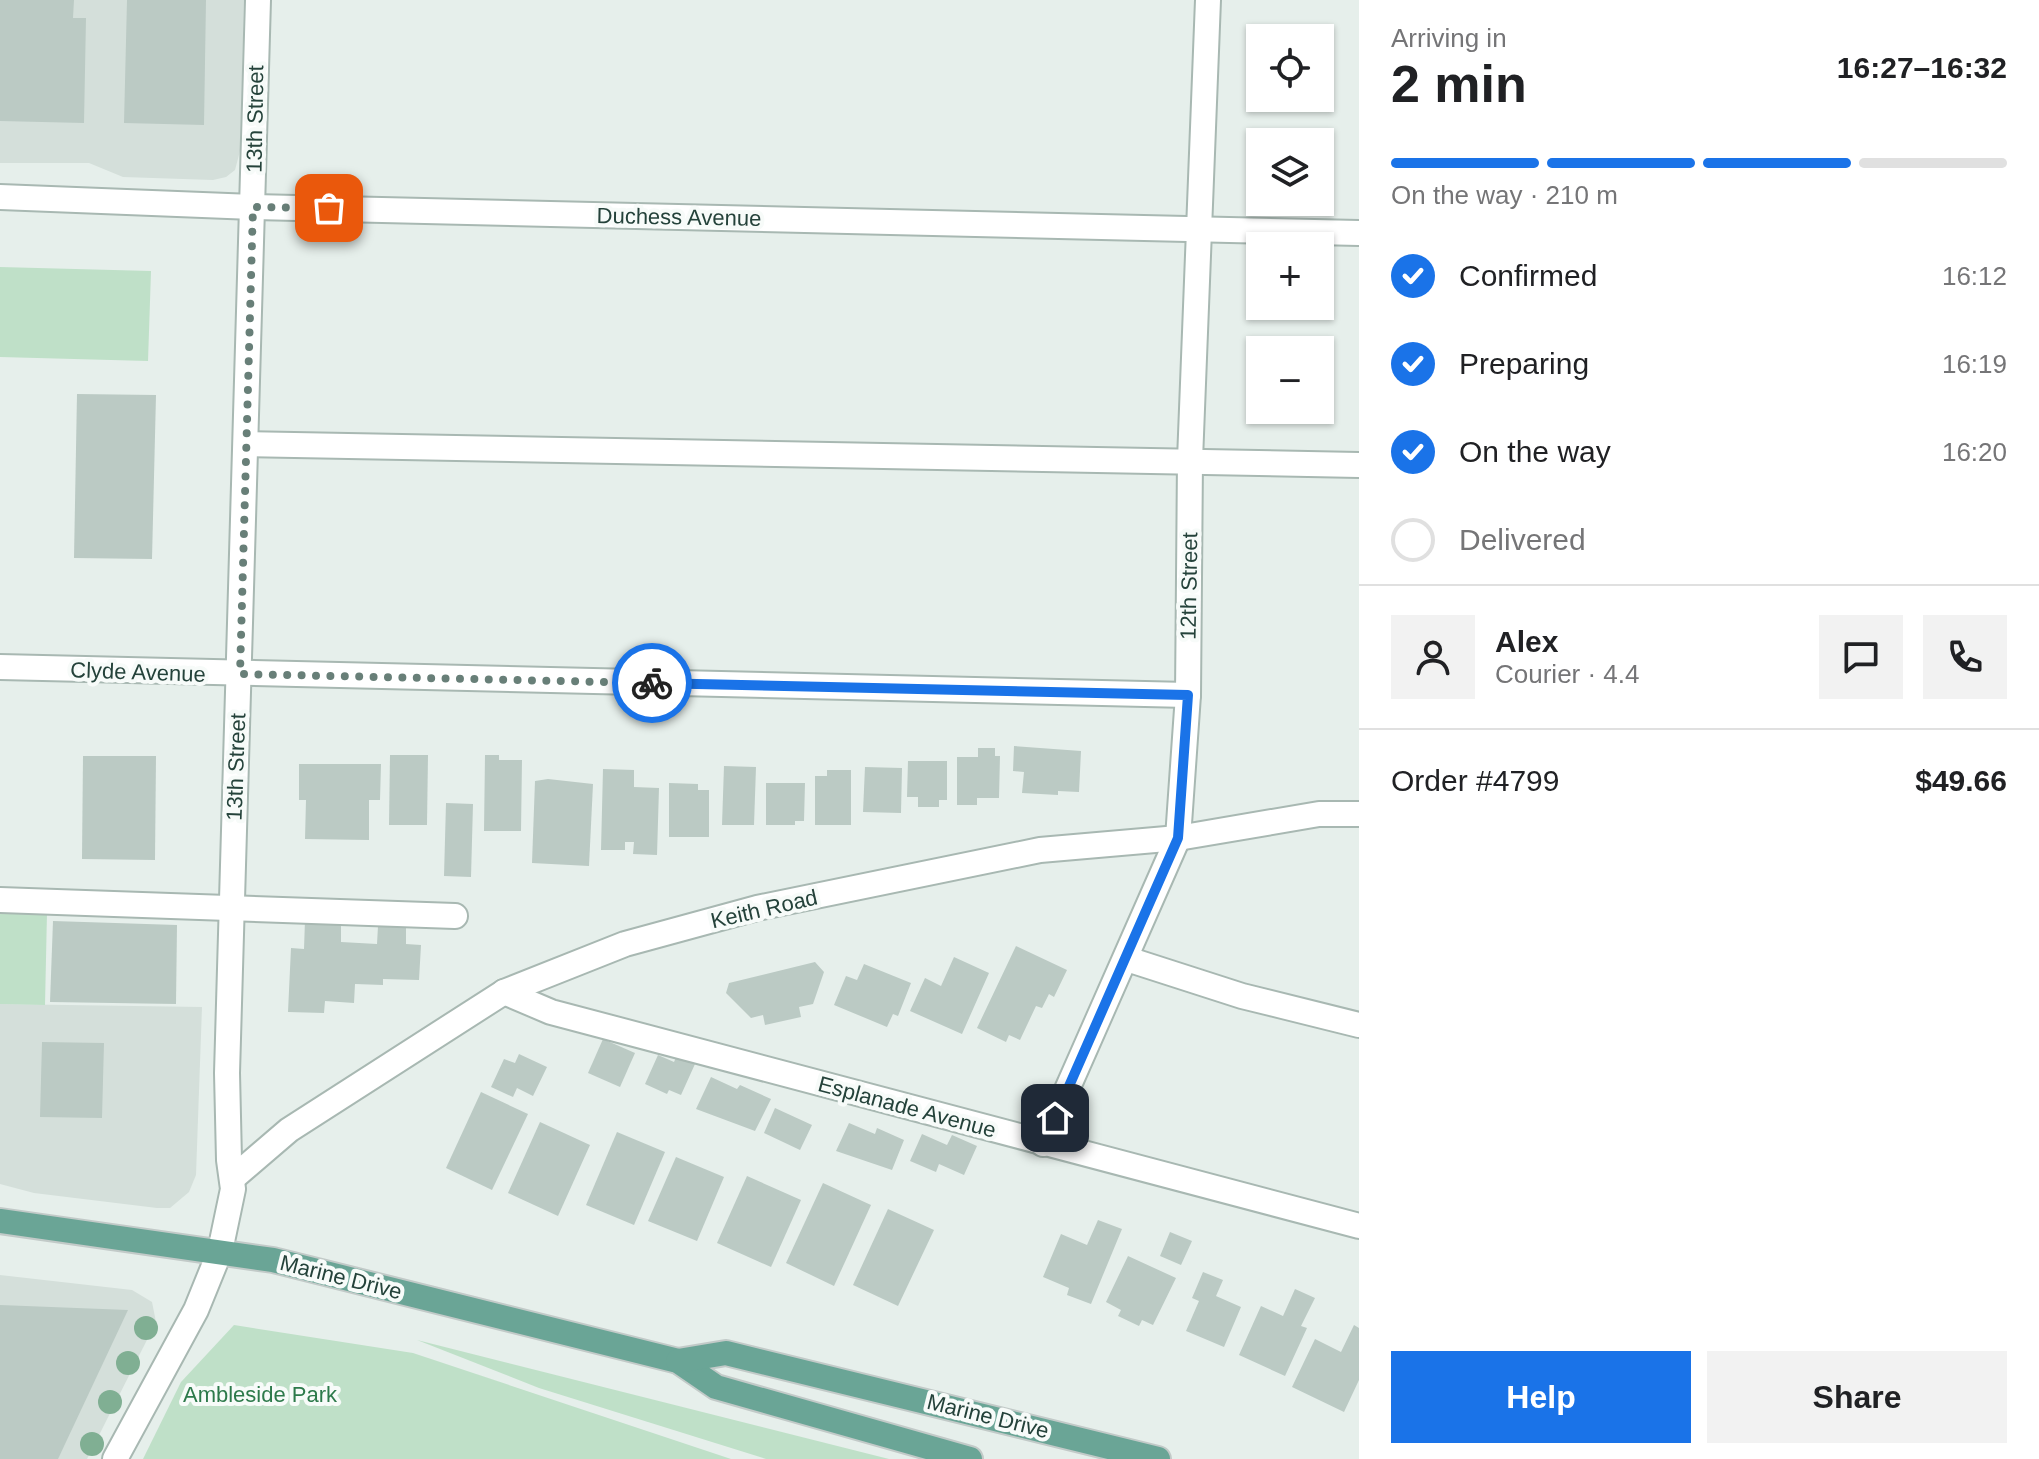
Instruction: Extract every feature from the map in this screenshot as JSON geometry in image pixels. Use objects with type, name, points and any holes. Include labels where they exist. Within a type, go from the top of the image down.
[{"type":"main road","name":"Marine Drive","points":[[0,1221],[154,1246],[220,1251],[273,1260],[678,1361],[716,1387],[970,1459]]},
{"type":"main road","name":"Marine Drive","points":[[678,1361],[726,1353],[1158,1459]]},
{"type":"street","name":"13th Street","points":[[115,1459],[196,1310],[220,1251],[233,1178],[229,1160],[227,1073],[258,0]]},
{"type":"street","name":"12th Street","points":[[1043,1144],[1178,838],[1188,695],[1190,460],[1208,0]]},
{"type":"street","name":"Duchess Avenue","points":[[0,197],[253,207],[1359,233]]},
{"type":"street","points":[[246,444],[1359,465]]},
{"type":"street","name":"Clyde Avenue","points":[[0,667],[1188,695]]},
{"type":"street","name":"Keith Road","points":[[233,1178],[289,1130],[504,992],[625,944],[757,908],[1040,850],[1178,838],[1319,814],[1359,814]]},
{"type":"street","points":[[0,900],[455,916]]},
{"type":"street","points":[[1127,959],[1242,996],[1359,1025]]},
{"type":"street","name":"Esplanade Avenue","points":[[504,992],[551,1012],[1359,1226]]},
{"type":"shaded area","points":[[0,0],[244,0],[240,151],[235,170],[226,177],[213,180],[123,177],[89,163],[0,163]]},
{"type":"shaded area","points":[[0,1004],[202,1007],[196,1175],[189,1192],[170,1208],[157,1208],[34,1193],[0,1184]]},
{"type":"shaded area","points":[[0,1275],[132,1290],[152,1302],[156,1322],[87,1459],[0,1459]]},
{"type":"green space","points":[[0,267],[151,271],[148,361],[0,357]]},
{"type":"green space","points":[[0,911],[47,912],[45,1005],[0,1004]]},
{"type":"green space","name":"Ambleside Park","points":[[234,1325],[413,1353],[731,1459],[143,1459],[181,1382]]},
{"type":"green space","points":[[417,1340],[889,1459],[766,1459],[539,1388]]},
{"type":"building","points":[[0,0],[74,0],[73,18],[86,18],[84,123],[0,121]]},
{"type":"building","points":[[127,0],[206,0],[204,125],[124,123]]},
{"type":"building","points":[[77,394],[156,395],[152,559],[74,558]]},
{"type":"building","points":[[1014,746],[1081,751],[1079,792],[1058,791],[1058,795],[1022,793],[1024,772],[1013,771]]},
{"type":"building","points":[[978,748],[995,748],[995,756],[1000,756],[999,798],[977,798],[977,805],[957,805],[957,757],[978,757]]},
{"type":"building","points":[[390,755],[428,755],[427,825],[389,825]]},
{"type":"building","points":[[485,755],[499,755],[499,760],[522,760],[521,831],[484,831]]},
{"type":"building","points":[[83,756],[156,756],[155,860],[82,859]]},
{"type":"building","points":[[908,761],[947,761],[947,800],[939,800],[939,807],[918,807],[918,797],[907,797]]},
{"type":"building","points":[[299,764],[381,764],[380,800],[369,800],[369,840],[305,839],[306,800],[299,800]]},
{"type":"building","points":[[724,766],[756,767],[754,825],[722,825]]},
{"type":"building","points":[[865,767],[902,768],[901,813],[863,812]]},
{"type":"building","points":[[603,769],[634,770],[634,787],[659,788],[657,855],[633,854],[634,842],[625,842],[625,850],[601,850]]},
{"type":"building","points":[[827,770],[851,770],[851,825],[815,825],[815,776],[827,776]]},
{"type":"building","points":[[548,779],[593,784],[589,866],[532,863],[535,781]]},
{"type":"building","points":[[669,783],[698,784],[698,790],[709,790],[709,837],[669,837]]},
{"type":"building","points":[[766,783],[805,783],[804,821],[795,821],[795,825],[766,825]]},
{"type":"building","points":[[446,803],[473,804],[471,877],[444,876]]},
{"type":"building","points":[[305,920],[341,922],[341,942],[377,944],[378,926],[406,927],[406,944],[421,945],[419,980],[383,979],[383,985],[355,984],[354,1003],[325,1001],[324,1013],[288,1012],[291,948],[304,949]]},
{"type":"building","points":[[53,921],[177,925],[176,1004],[50,1002]]},
{"type":"building","points":[[1016,946],[1067,970],[1054,997],[1049,994],[1042,1008],[1036,1006],[1020,1040],[1009,1035],[1006,1042],[977,1028]]},
{"type":"building","points":[[954,957],[989,973],[962,1034],[910,1011],[925,978],[941,986]]},
{"type":"building","points":[[815,962],[824,972],[813,1004],[799,1007],[801,1017],[765,1025],[763,1015],[751,1018],[726,993],[729,983]]},
{"type":"building","points":[[864,964],[911,983],[898,1016],[893,1014],[887,1027],[834,1005],[846,976],[857,980]]},
{"type":"building","points":[[603,1039],[635,1053],[620,1087],[588,1073]]},
{"type":"building","points":[[42,1042],[104,1043],[102,1118],[40,1117]]},
{"type":"building","points":[[519,1054],[547,1067],[533,1096],[517,1088],[513,1097],[491,1087],[504,1059],[515,1063]]},
{"type":"building","points":[[658,1055],[674,1062],[677,1055],[695,1064],[681,1095],[669,1090],[667,1094],[645,1084]]},
{"type":"building","points":[[711,1077],[737,1089],[740,1085],[771,1099],[755,1131],[696,1109]]},
{"type":"building","points":[[481,1092],[528,1114],[492,1190],[446,1168]]},
{"type":"building","points":[[775,1108],[812,1125],[800,1150],[764,1133]]},
{"type":"building","points":[[540,1122],[590,1145],[558,1216],[508,1193]]},
{"type":"building","points":[[849,1123],[875,1134],[877,1128],[904,1140],[892,1170],[836,1151]]},
{"type":"building","points":[[617,1132],[665,1152],[634,1225],[586,1205]]},
{"type":"building","points":[[922,1134],[947,1145],[952,1135],[977,1146],[964,1175],[939,1164],[936,1172],[910,1161]]},
{"type":"building","points":[[676,1157],[724,1177],[697,1241],[648,1221]]},
{"type":"building","points":[[747,1176],[801,1200],[771,1267],[717,1243]]},
{"type":"building","points":[[823,1183],[871,1205],[834,1286],[786,1263]]},
{"type":"building","points":[[888,1209],[934,1230],[898,1306],[853,1285]]},
{"type":"building","points":[[1098,1220],[1122,1229],[1091,1304],[1067,1295],[1069,1288],[1043,1277],[1061,1234],[1087,1245]]},
{"type":"building","points":[[1170,1232],[1192,1241],[1181,1265],[1160,1256]]},
{"type":"building","points":[[1128,1256],[1176,1278],[1153,1325],[1142,1320],[1139,1326],[1118,1316],[1121,1310],[1106,1302]]},
{"type":"building","points":[[1203,1272],[1223,1280],[1216,1296],[1241,1307],[1224,1347],[1186,1331],[1199,1301],[1192,1298]]},
{"type":"building","points":[[1295,1289],[1315,1298],[1301,1326],[1307,1328],[1285,1376],[1239,1355],[1261,1306],[1283,1316]]},
{"type":"building","points":[[0,1305],[128,1310],[58,1459],[0,1459]]},
{"type":"building","points":[[1354,1325],[1359,1328],[1359,1380],[1344,1412],[1292,1387],[1315,1339],[1341,1352]]},
{"type":"way so far","points":[[329,208],[253,207],[240,674],[652,683]]},
{"type":"route","points":[[652,683],[1188,695],[1185,776],[1178,838],[1055,1118]]}]
